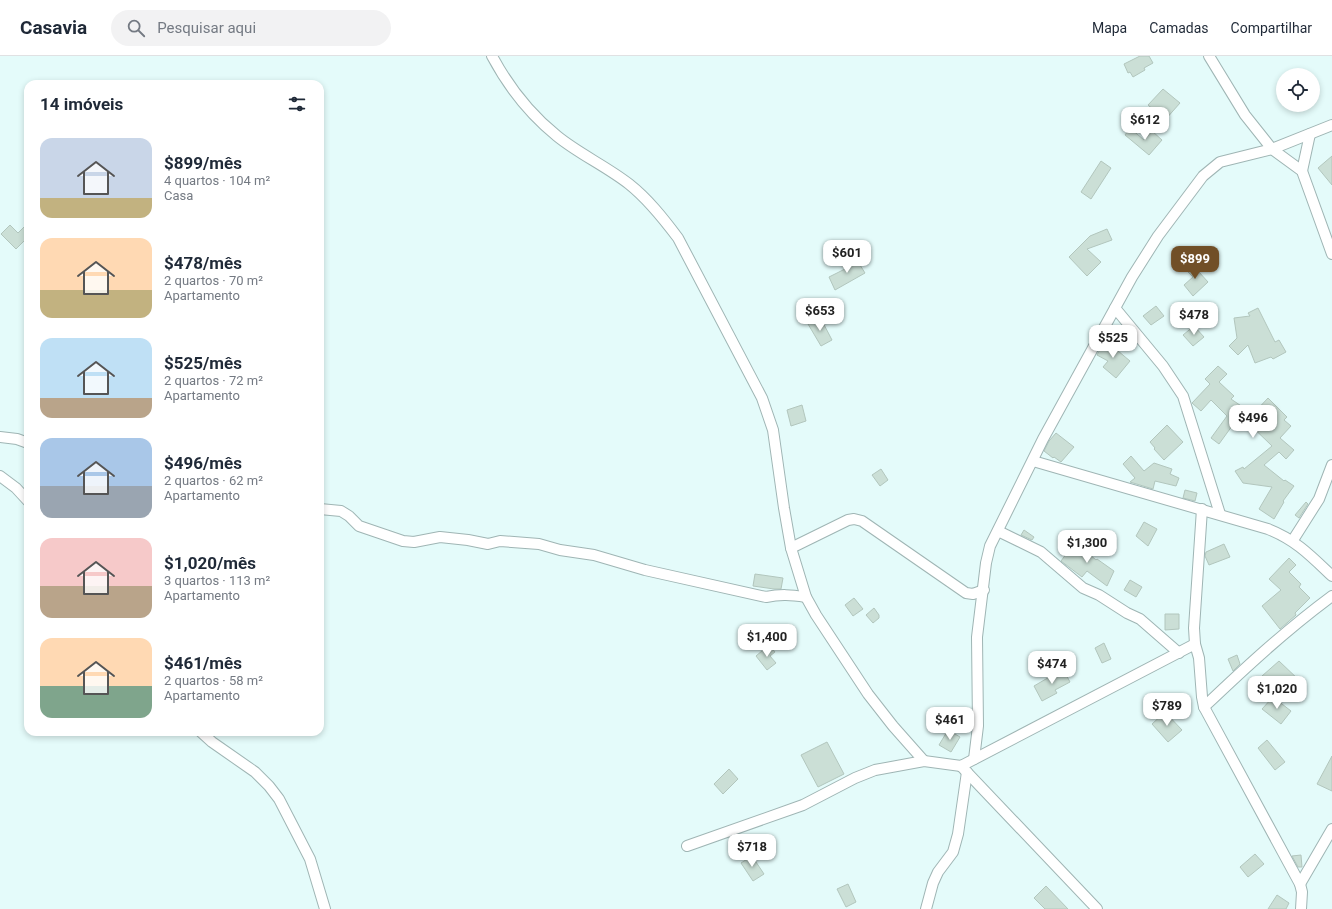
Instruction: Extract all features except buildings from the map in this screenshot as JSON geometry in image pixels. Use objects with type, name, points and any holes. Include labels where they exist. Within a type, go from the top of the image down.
[{"type":"street","points":[[492,56],[516,92],[536,117],[557,136],[628,183],[660,214],[678,238],[762,398],[773,430],[791,548],[806,597],[816,615],[868,694],[893,726],[924,761]]},
{"type":"street","points":[[1209,56],[1245,115],[1272,149],[1302,172]]},
{"type":"street","points":[[974,759],[978,726],[977,637],[984,590],[986,563],[990,546],[1043,439],[1132,277],[1158,236],[1204,176],[1220,162],[1272,149],[1332,125]]},
{"type":"street","points":[[1310,134],[1302,172],[1332,254]]},
{"type":"street","points":[[1115,308],[1163,366],[1183,396],[1220,514]]},
{"type":"street","points":[[0,437],[24,442]]},
{"type":"street","points":[[1033,461],[1268,528],[1293,540],[1332,576]]},
{"type":"street","points":[[1293,540],[1316,504],[1332,465]]},
{"type":"street","points":[[0,476],[16,488],[24,497]]},
{"type":"street","points":[[324,509],[341,511],[349,516],[359,526],[403,541],[414,542],[440,537],[488,544],[500,541],[539,544],[560,550],[594,555],[645,570],[766,597],[789,594],[806,597]]},
{"type":"street","points":[[1202,509],[1194,628],[1204,707],[1300,884],[1302,892],[1301,909]]},
{"type":"street","points":[[791,548],[848,520],[854,519],[862,521],[966,593],[972,594],[984,590]]},
{"type":"street","points":[[998,531],[1042,552],[1083,588],[1099,595],[1127,613],[1140,619],[1179,652]]},
{"type":"street","points":[[1204,707],[1238,674],[1303,617],[1332,596]]},
{"type":"street","points":[[926,909],[933,883],[938,872],[953,852],[958,834],[964,769],[974,759],[1195,644]]},
{"type":"street","points":[[205,736],[255,772],[279,799],[310,859],[325,909]]},
{"type":"street","points":[[687,846],[803,805],[855,778],[876,770],[924,761],[964,769],[1097,909]]},
{"type":"street","points":[[1300,884],[1332,829]]}]
